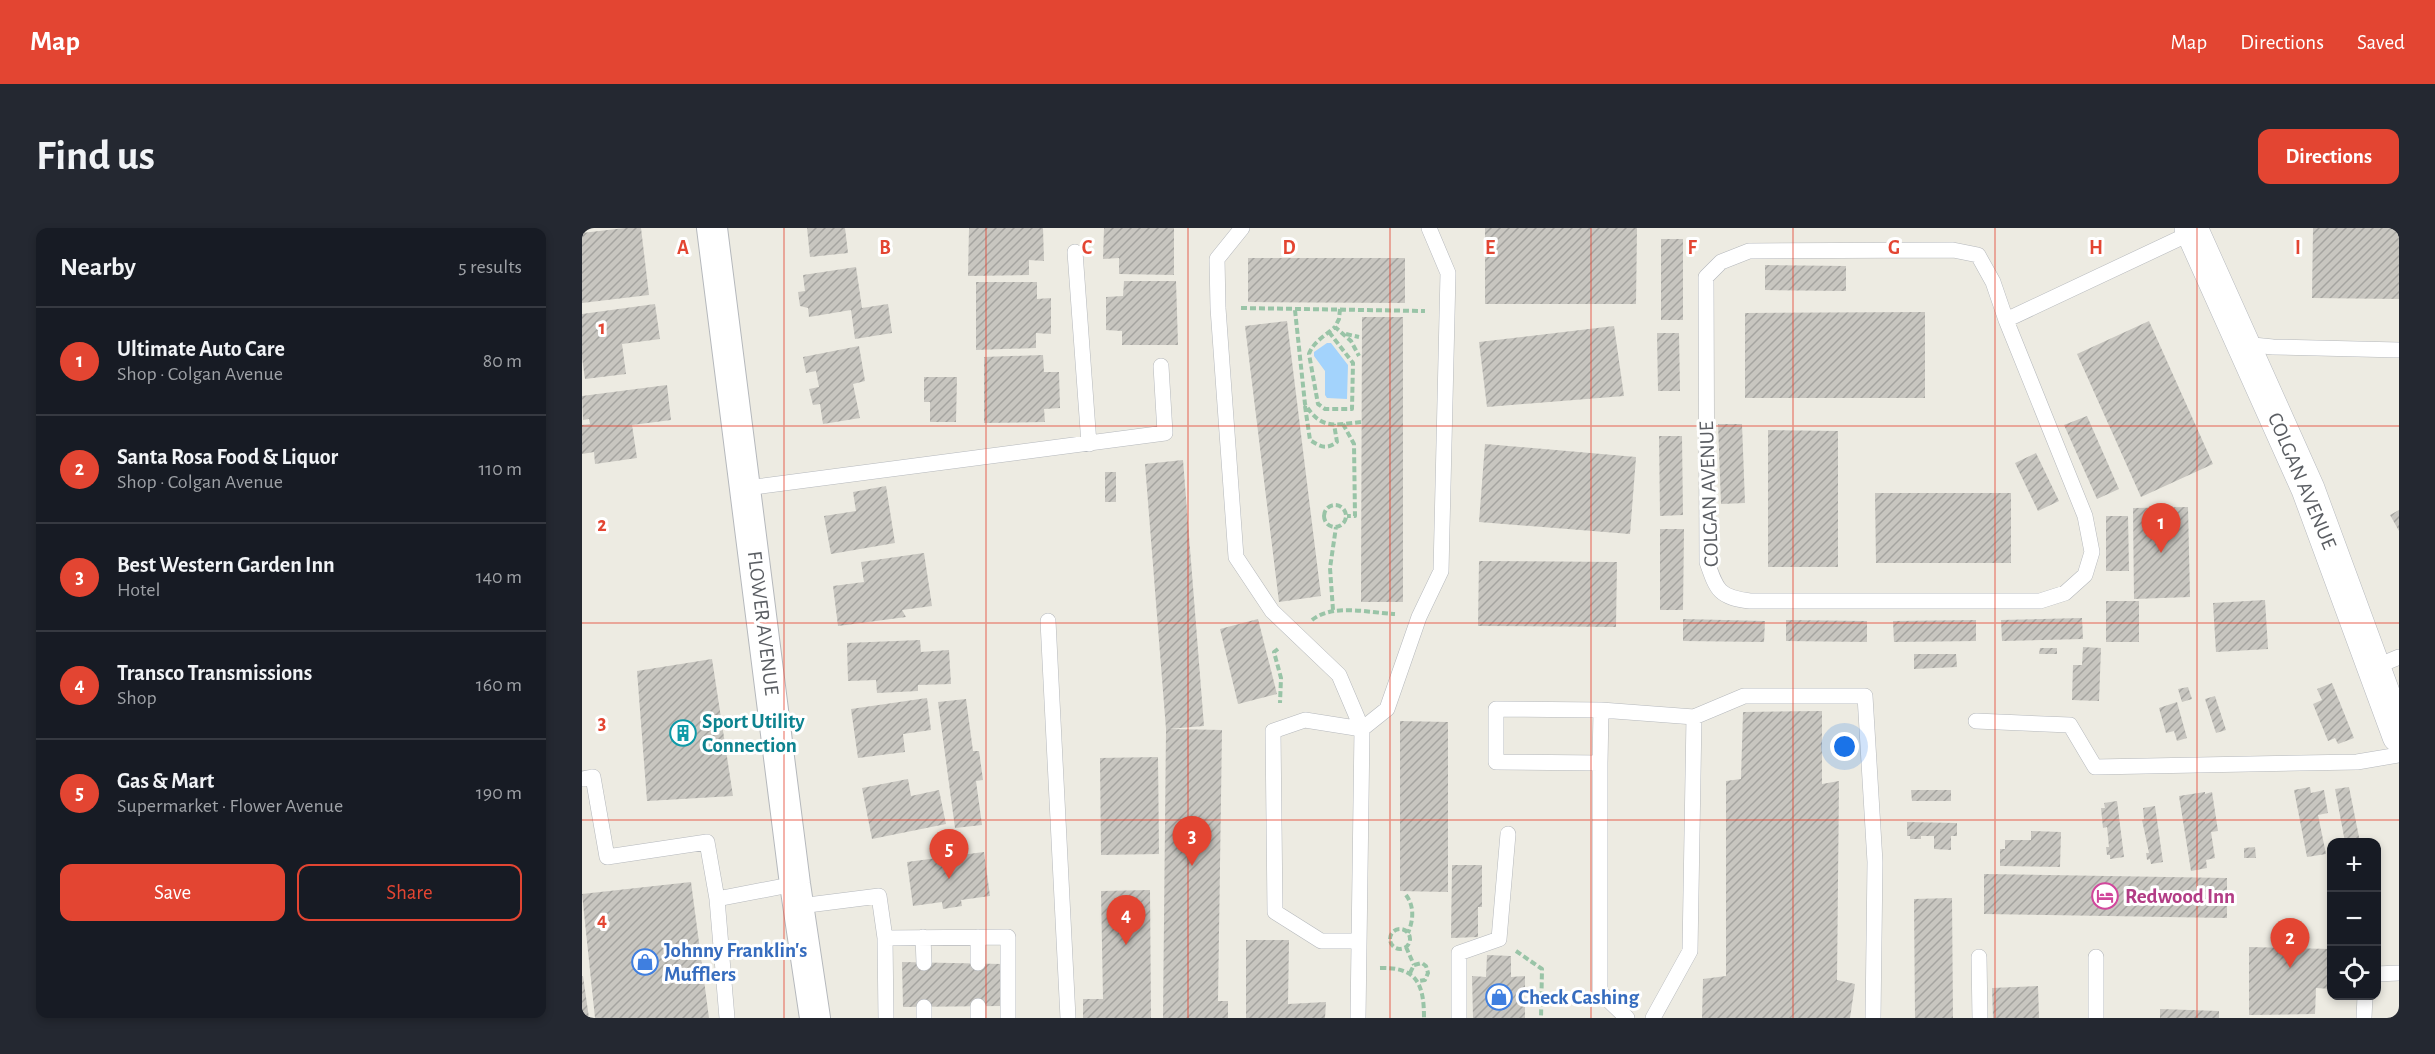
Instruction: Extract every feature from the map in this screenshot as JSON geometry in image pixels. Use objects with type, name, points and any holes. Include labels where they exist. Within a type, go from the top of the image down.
[{"type":"main road","name":"COLGAN AVENUE","points":[[2192,230],[2387,662],[2399,736]]},
{"type":"street","name":"FLOWER AVENUE","points":[[712,228],[815,1018]]},
{"type":"lane","points":[[1242,228],[1217,259],[1218,308],[1236,557],[1272,611],[1339,675],[1362,729],[1358,1018]]},
{"type":"lane","points":[[1358,941],[1321,941],[1275,912],[1273,731],[1305,720],[1362,729],[1387,709],[1419,617],[1441,571],[1448,273],[1429,228]]},
{"type":"lane","name":"COLGAN AVENUE","points":[[2006,320],[2192,230]]},
{"type":"lane","name":"COLGAN AVENUE","points":[[1953,250],[1978,255],[1993,282],[2006,320],[2085,516],[2092,552],[2085,576],[2065,593],[2040,601],[1750,601],[1730,598],[1716,589],[1707,562],[1706,277],[1721,262],[1749,251],[1953,250]]},
{"type":"lane","points":[[1075,252],[1089,444]]},
{"type":"lane","points":[[2243,344],[2273,347],[2399,350]]},
{"type":"lane","points":[[747,488],[1165,433],[1161,366]]},
{"type":"lane","points":[[1048,621],[1068,1018]]},
{"type":"lane","points":[[1600,763],[1496,762],[1496,709],[1601,710],[1694,717],[1744,696],[1865,696],[1875,862],[1873,1018]]},
{"type":"lane","points":[[1601,710],[1600,992],[1627,1018]]},
{"type":"lane","points":[[1653,1018],[1690,951],[1694,717]]},
{"type":"lane","points":[[1976,721],[2070,725],[2095,767],[2357,762],[2399,755]]},
{"type":"lane","points":[[582,779],[593,777],[607,857],[707,842],[717,899],[727,1018]]},
{"type":"lane","points":[[1459,1018],[1459,953],[1499,939],[1508,834]]},
{"type":"lane","points":[[717,899],[798,895],[879,896],[885,938],[886,1018]]},
{"type":"lane","points":[[923,937],[924,963]]},
{"type":"lane","points":[[978,937],[978,963]]},
{"type":"lane","points":[[885,938],[1008,937],[1008,1018]]},
{"type":"lane","points":[[1979,957],[1980,1018]]},
{"type":"lane","points":[[2096,957],[2096,1018]]},
{"type":"lane","points":[[2381,974],[2399,973]]},
{"type":"lane","points":[[2364,1018],[2365,1000]]},
{"type":"path","points":[[1218,308],[1447,311]]},
{"type":"path","points":[[1329,332],[1353,363],[1352,409],[1325,409],[1318,404],[1309,354],[1310,349],[1329,332],[1335,327],[1340,309]]},
{"type":"path","points":[[1295,310],[1310,440],[1320,447],[1329,447],[1337,442],[1334,424]]},
{"type":"path","points":[[1335,327],[1359,337]]},
{"type":"path","points":[[1343,332],[1359,356]]},
{"type":"path","points":[[1305,404],[1313,417],[1325,424],[1361,422]]},
{"type":"path","points":[[1343,424],[1354,444],[1355,516],[1347,516]]},
{"type":"path","points":[[1333,506],[1340,506],[1347,516],[1342,525],[1336,527],[1329,525],[1325,520],[1327,509],[1333,506]]},
{"type":"path","points":[[1333,610],[1330,568],[1336,527]]},
{"type":"path","points":[[1305,626],[1320,614],[1333,610],[1419,617]]},
{"type":"path","points":[[1273,731],[1281,700],[1281,678],[1274,652],[1281,647]]},
{"type":"path","points":[[1406,896],[1410,901],[1413,921],[1408,933],[1410,942],[1406,947]]},
{"type":"path","points":[[1406,947],[1394,947],[1390,939],[1398,930],[1408,933]]},
{"type":"path","points":[[1499,939],[1542,969],[1541,1018]]},
{"type":"path","points":[[1406,947],[1414,965]]},
{"type":"path","points":[[1410,973],[1414,965],[1422,963],[1426,966],[1428,973],[1425,980],[1419,981]]},
{"type":"path","points":[[1358,969],[1389,968],[1410,973],[1419,981],[1424,1002],[1424,1018]]},
{"type":"water","points":[[1327,343],[1331,343],[1348,365],[1347,399],[1327,398],[1325,395],[1325,371],[1314,356],[1314,352]]},
{"type":"building","points":[[641,228],[649,295],[582,303],[582,233]]},
{"type":"building","points":[[807,228],[845,228],[848,253],[810,257]]},
{"type":"building","points":[[969,228],[1043,228],[1044,261],[1029,260],[1029,275],[968,276]]},
{"type":"building","points":[[1104,228],[1174,228],[1174,275],[1119,274],[1119,258],[1103,259]]},
{"type":"building","points":[[1485,228],[1637,228],[1636,304],[1485,304]]},
{"type":"building","points":[[2313,228],[2399,228],[2399,299],[2312,298]]},
{"type":"building","points":[[1661,239],[1683,239],[1683,320],[1661,320]]},
{"type":"building","points":[[1248,258],[1405,258],[1405,303],[1248,302]]},
{"type":"building","points":[[1765,265],[1846,266],[1846,291],[1765,290]]},
{"type":"building","points":[[856,267],[862,308],[888,304],[892,333],[855,339],[851,310],[809,317],[808,308],[800,306],[798,292],[805,291],[803,275]]},
{"type":"building","points":[[1124,281],[1176,281],[1178,345],[1122,345],[1122,331],[1106,330],[1106,297],[1123,296]]},
{"type":"building","points":[[976,282],[1037,282],[1037,299],[1051,298],[1051,334],[1036,333],[1036,348],[976,350]]},
{"type":"building","points":[[655,304],[660,339],[622,344],[626,374],[585,379],[582,358],[582,314]]},
{"type":"building","points":[[1925,312],[1925,398],[1745,398],[1745,313]]},
{"type":"building","points":[[1362,317],[1403,317],[1403,602],[1361,602]]},
{"type":"building","points":[[1287,321],[1321,596],[1279,602],[1245,326]]},
{"type":"building","points":[[2149,321],[2213,464],[2141,497],[2077,354]]},
{"type":"building","points":[[1614,326],[1624,396],[1487,407],[1479,342]]},
{"type":"building","points":[[1657,333],[1679,333],[1680,391],[1658,391]]},
{"type":"building","points":[[859,346],[865,381],[853,384],[860,418],[823,424],[820,404],[813,405],[809,389],[819,387],[816,371],[806,373],[803,357]]},
{"type":"building","points":[[1043,355],[1044,372],[1059,372],[1060,408],[1044,409],[1045,422],[984,423],[984,357]]},
{"type":"building","points":[[924,377],[957,377],[956,422],[930,422],[930,402],[924,402]]},
{"type":"building","points":[[667,385],[671,420],[632,425],[637,458],[595,464],[594,452],[582,454],[582,425],[590,424],[589,419],[583,420],[582,396]]},
{"type":"building","points":[[2087,416],[2119,489],[2097,499],[2064,425]]},
{"type":"building","points":[[1718,424],[1742,424],[1745,503],[1721,504]]},
{"type":"building","points":[[1768,430],[1838,431],[1838,567],[1768,567]]},
{"type":"building","points":[[1659,436],[1682,436],[1683,515],[1660,516]]},
{"type":"building","points":[[1485,444],[1636,457],[1630,534],[1479,522]]},
{"type":"building","points":[[2036,453],[2059,501],[2038,511],[2015,463]]},
{"type":"building","points":[[1183,460],[1204,726],[1168,729],[1222,730],[1218,1001],[1228,1001],[1228,1018],[1163,1018],[1166,729],[1145,464]]},
{"type":"building","points":[[1105,472],[1116,472],[1116,502],[1105,502]]},
{"type":"building","points":[[886,486],[895,543],[831,554],[824,516],[856,511],[853,492]]},
{"type":"building","points":[[1875,493],[2011,493],[2011,563],[1876,563]]},
{"type":"building","points":[[2188,507],[2190,597],[2134,599],[2133,508]]},
{"type":"building","points":[[2399,510],[2399,531],[2390,515]]},
{"type":"building","points":[[2106,516],[2128,516],[2129,571],[2106,571]]},
{"type":"building","points":[[1660,529],[1684,529],[1683,610],[1660,610]]},
{"type":"building","points":[[924,553],[932,606],[902,610],[906,617],[838,626],[833,586],[864,582],[861,562]]},
{"type":"building","points":[[1479,561],[1617,562],[1616,627],[1478,626]]},
{"type":"building","points":[[2265,600],[2268,649],[2216,652],[2213,603]]},
{"type":"building","points":[[2106,601],[2139,601],[2139,642],[2106,642]]},
{"type":"building","points":[[2082,618],[2083,639],[2002,641],[2001,620]]},
{"type":"building","points":[[1258,619],[1277,694],[1238,704],[1220,629]]},
{"type":"building","points":[[1683,619],[1765,621],[1764,642],[1683,641]]},
{"type":"building","points":[[1786,620],[1867,621],[1867,642],[1786,641]]},
{"type":"building","points":[[1976,620],[1976,641],[1894,642],[1893,621]]},
{"type":"building","points":[[920,640],[921,652],[949,650],[951,684],[918,685],[918,691],[877,693],[876,680],[848,681],[847,643]]},
{"type":"building","points":[[2083,647],[2101,648],[2099,701],[2072,700],[2073,665],[2082,665]]},
{"type":"building","points":[[2040,648],[2057,648],[2057,654],[2039,654]]},
{"type":"building","points":[[1914,654],[1956,654],[1957,667],[1914,669]]},
{"type":"building","name":"Sport Utility Connection","points":[[712,659],[733,796],[647,801],[637,671]]},
{"type":"building","points":[[2332,683],[2354,738],[2338,744],[2335,738],[2328,741],[2313,704],[2322,700],[2317,689]]},
{"type":"building","points":[[2188,687],[2192,699],[2182,702],[2178,689]]},
{"type":"building","points":[[2215,696],[2226,730],[2216,733],[2205,699]]},
{"type":"building","points":[[927,698],[931,730],[903,734],[905,752],[858,758],[851,709]]},
{"type":"building","points":[[966,699],[973,751],[979,751],[983,780],[976,781],[982,825],[955,828],[938,702]]},
{"type":"building","points":[[2177,702],[2187,738],[2177,741],[2174,731],[2166,733],[2159,708]]},
{"type":"building","points":[[1822,711],[1822,784],[1839,781],[1837,980],[1855,984],[1850,1018],[1702,1018],[1703,979],[1726,976],[1726,781],[1741,779],[1743,712]]},
{"type":"building","points":[[1400,721],[1448,722],[1448,892],[1400,891]]},
{"type":"building","points":[[1158,757],[1159,854],[1101,855],[1100,758]]},
{"type":"building","points":[[908,779],[911,796],[939,790],[946,824],[872,839],[862,788]]},
{"type":"building","points":[[2310,787],[2311,793],[2324,790],[2328,813],[2318,815],[2326,854],[2307,857],[2294,790]]},
{"type":"building","points":[[2349,787],[2359,838],[2344,838],[2335,789]]},
{"type":"building","points":[[1911,790],[1951,790],[1951,801],[1912,801]]},
{"type":"building","points":[[2205,792],[2205,794],[2212,792],[2218,831],[2211,832],[2215,858],[2206,860],[2207,868],[2191,871],[2179,796]]},
{"type":"building","points":[[2117,801],[2124,857],[2110,859],[2106,847],[2109,847],[2107,827],[2103,828],[2101,808],[2105,808],[2104,803]]},
{"type":"building","points":[[2155,806],[2163,862],[2151,864],[2150,859],[2147,860],[2146,853],[2149,853],[2142,820],[2144,819],[2143,808]]},
{"type":"building","points":[[1907,822],[1957,823],[1957,836],[1951,836],[1951,850],[1934,849],[1934,836],[1910,839],[1910,836],[1907,836]]},
{"type":"building","points":[[2031,831],[2061,832],[2060,867],[2000,866],[2000,849],[2005,849],[2005,840],[2031,840]]},
{"type":"building","points":[[2255,847],[2256,858],[2244,858],[2244,848]]},
{"type":"building","points":[[984,852],[990,896],[961,900],[962,906],[943,909],[942,902],[913,906],[907,862]]},
{"type":"building","points":[[1452,865],[1482,865],[1482,907],[1478,907],[1478,937],[1451,938]]},
{"type":"building","name":"Redwood Inn","points":[[1984,874],[2227,878],[2227,918],[1984,914]]},
{"type":"building","name":"Johnny Franklin's Mufflers","points":[[691,882],[709,1018],[595,1018],[582,894]]},
{"type":"building","points":[[1150,890],[1151,1018],[1083,1018],[1083,999],[1103,999],[1101,891]]},
{"type":"building","points":[[1952,898],[1953,1018],[1915,1018],[1914,899]]},
{"type":"building","points":[[1246,940],[1289,940],[1288,1004],[1326,1002],[1325,1018],[1246,1018]]},
{"type":"building","points":[[2249,947],[2327,949],[2327,989],[2316,988],[2315,1014],[2249,1015]]},
{"type":"building","name":"Check Cashing","points":[[1487,955],[1511,956],[1511,977],[1525,976],[1525,1018],[1473,1018],[1472,976],[1486,977]]},
{"type":"building","points":[[902,962],[1002,964],[1002,1006],[903,1007]]},
{"type":"building","points":[[583,976],[589,1018],[582,1018]]},
{"type":"building","points":[[2038,986],[2039,1018],[1993,1018],[1992,988]]},
{"type":"building","points":[[2160,1009],[2219,1011],[2219,1018],[2160,1018]]},
{"type":"place","name":"Ultimate Auto Care","points":[[2161,553]]},
{"type":"place","name":"Sport Utility Connection","points":[[683,733]]},
{"type":"place","name":"Best Western Garden Inn","points":[[1192,866]]},
{"type":"place","name":"Gas & Mart","points":[[949,879]]},
{"type":"place","name":"Redwood Inn","points":[[2105,896]]},
{"type":"place","name":"Transco Transmissions","points":[[1126,945]]},
{"type":"place","name":"Johnny Franklin's Mufflers","points":[[645,962]]},
{"type":"place","name":"Santa Rosa Food & Liquor","points":[[2290,968]]},
{"type":"place","name":"Check Cashing","points":[[1499,997]]}]
